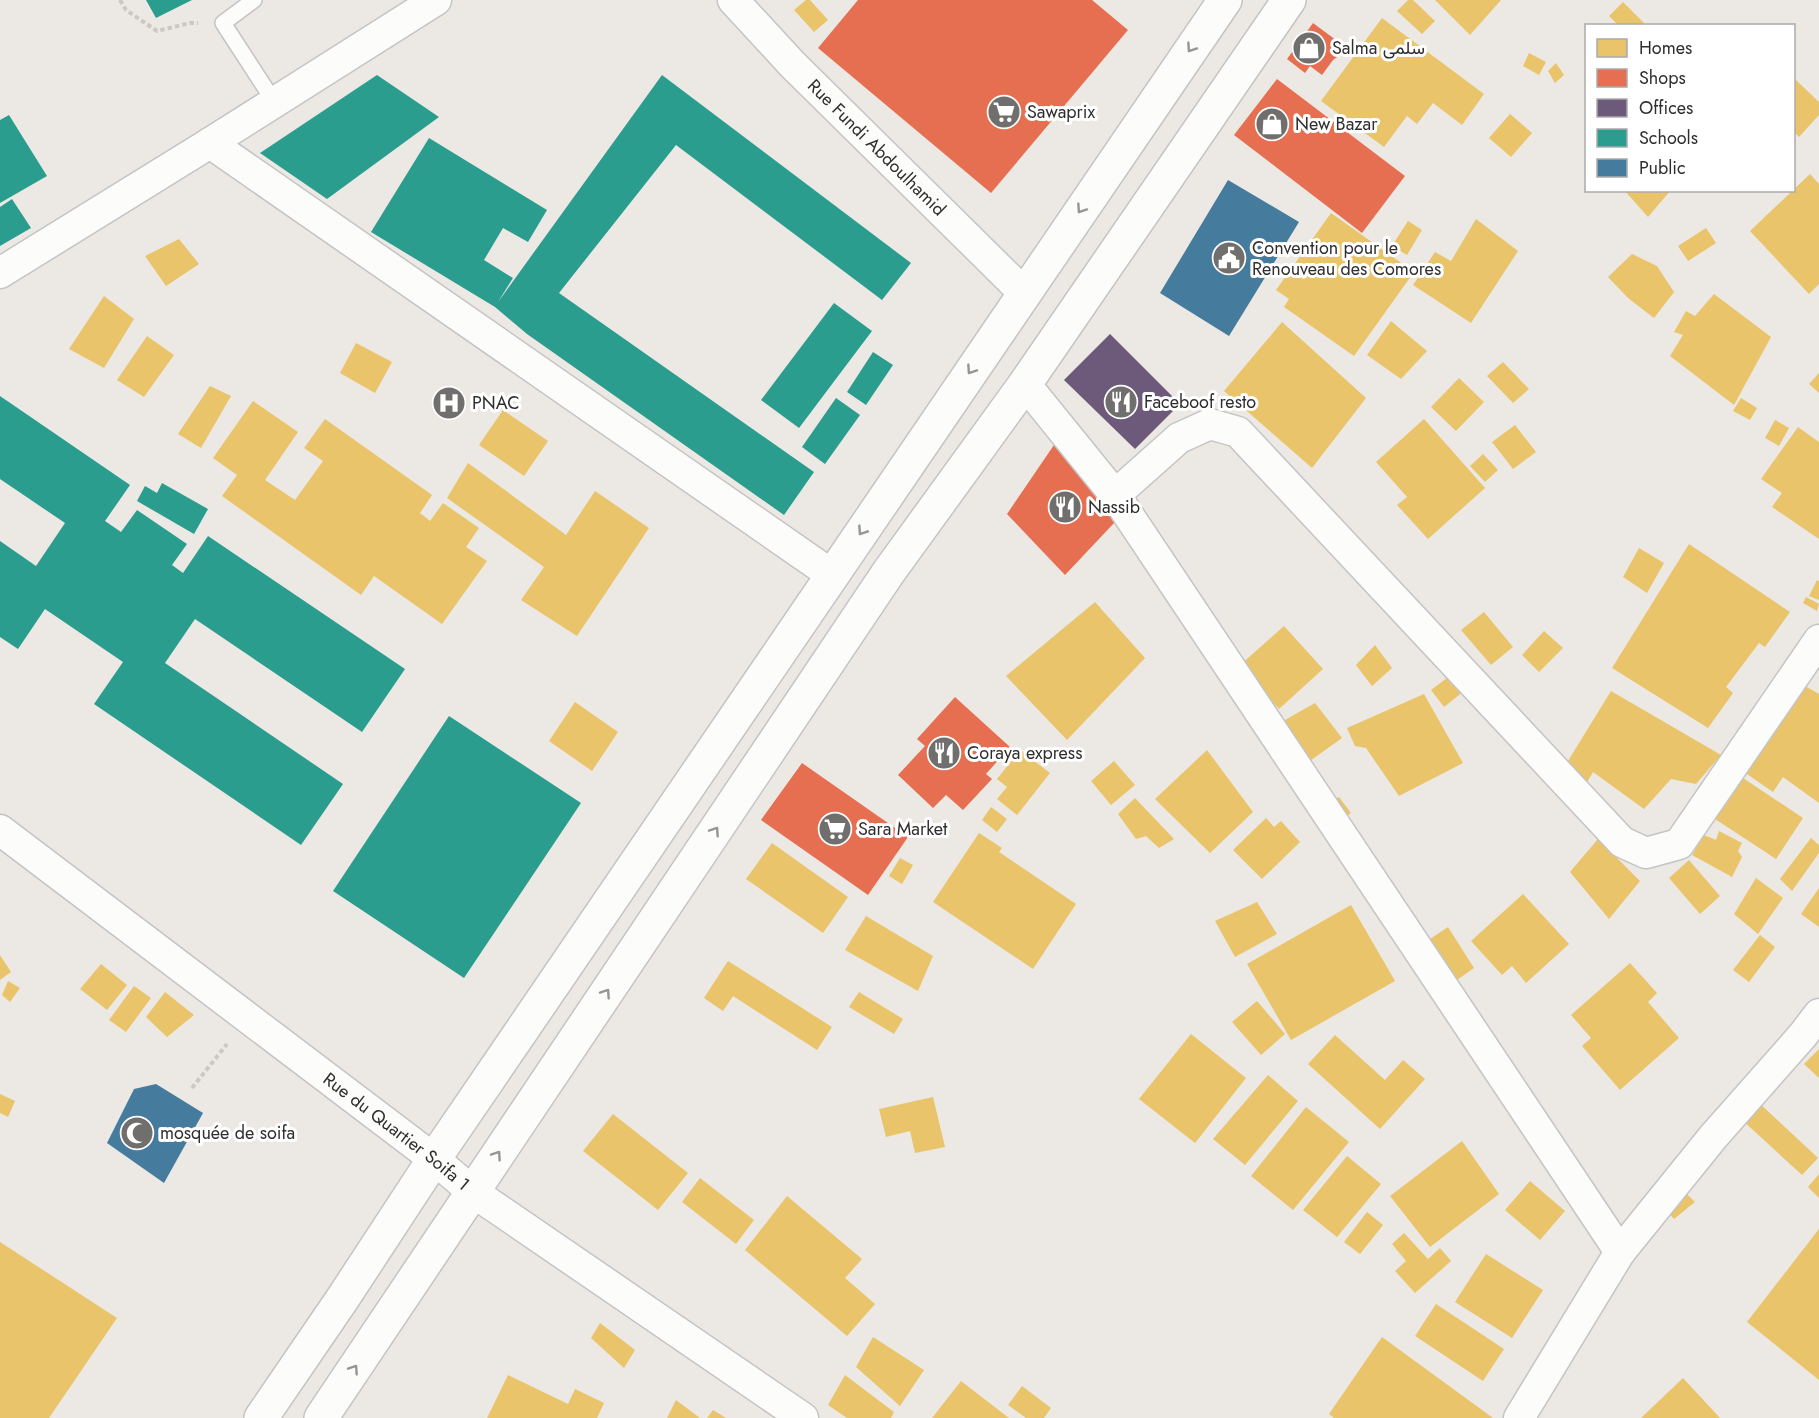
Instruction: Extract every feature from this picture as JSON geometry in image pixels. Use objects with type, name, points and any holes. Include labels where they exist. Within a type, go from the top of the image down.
[{"type":"main road","points":[[261,1418],[434,1159],[1225,0]]},
{"type":"main road","points":[[321,1418],[888,573],[1025,384],[1289,0]]},
{"type":"street","points":[[0,273],[436,0]]},
{"type":"street","name":"Rue Fundi Abdoulhamid","points":[[733,0],[792,63],[1024,292]]},
{"type":"street","points":[[210,143],[832,574]]},
{"type":"street","points":[[1025,384],[1115,495],[1620,1252]]},
{"type":"street","points":[[1115,495],[1179,438],[1210,424],[1238,432],[1622,842],[1646,854],[1679,844],[1819,640]]},
{"type":"street","name":"Rue du Quartier Soifa 1","points":[[0,830],[434,1159],[473,1192],[802,1418]]},
{"type":"street","points":[[1519,1418],[1620,1252],[1713,1137],[1819,1014]]},
{"type":"lane","points":[[254,0],[223,23],[275,102]]},
{"type":"path","points":[[120,0],[126,10],[157,31],[190,23],[223,23]]},
{"type":"path","points":[[192,1088],[247,1017]]},
{"type":"building: Homes","points":[[806,0],[810,0],[828,20],[814,32],[794,10]]},
{"type":"building: Homes","points":[[1408,0],[1413,0],[1435,21],[1422,34],[1397,11]]},
{"type":"building: Homes","points":[[1435,0],[1501,0],[1470,35]]},
{"type":"building: Homes","points":[[1623,2],[1644,23],[1617,24],[1609,16]]},
{"type":"building: Homes","points":[[1382,18],[1484,94],[1462,125],[1433,103],[1417,124],[1407,116],[1384,147],[1321,101]]},
{"type":"building: Homes","points":[[1529,53],[1546,62],[1539,75],[1523,66]]},
{"type":"building: Homes","points":[[1556,63],[1564,75],[1555,83],[1548,71]]},
{"type":"building: Homes","points":[[1795,79],[1819,102],[1819,115],[1799,137],[1795,133]]},
{"type":"building: Homes","points":[[1510,114],[1532,133],[1511,157],[1489,138]]},
{"type":"building: Homes","points":[[1810,174],[1819,184],[1819,284],[1809,294],[1750,231],[1791,192],[1795,192],[1795,188]]},
{"type":"building: Homes","points":[[1626,192],[1669,192],[1648,217]]},
{"type":"building: Homes","points":[[1331,213],[1414,272],[1354,356],[1284,307],[1289,299],[1276,290]]},
{"type":"building: Homes","points":[[1476,219],[1518,251],[1471,323],[1413,285],[1435,252],[1451,261]]},
{"type":"building: Homes","points":[[1408,221],[1422,230],[1407,255],[1392,246]]},
{"type":"building: Homes","points":[[1706,228],[1716,243],[1688,261],[1678,246]]},
{"type":"building: Homes","points":[[179,239],[199,264],[166,286],[145,256]]},
{"type":"building: Homes","points":[[1632,254],[1657,266],[1674,292],[1654,318],[1628,298],[1608,277]]},
{"type":"building: Homes","points":[[1714,294],[1771,337],[1734,405],[1670,356],[1683,335],[1674,332],[1686,311],[1695,316]]},
{"type":"building: Homes","points":[[104,296],[134,319],[104,368],[69,349]]},
{"type":"building: Homes","points":[[1391,321],[1427,351],[1401,379],[1367,355]]},
{"type":"building: Homes","points":[[1282,322],[1366,398],[1312,468],[1224,391]]},
{"type":"building: Homes","points":[[147,336],[174,355],[144,397],[117,380]]},
{"type":"building: Homes","points":[[356,343],[392,362],[375,393],[340,373]]},
{"type":"building: Homes","points":[[1503,362],[1529,389],[1513,403],[1487,376]]},
{"type":"building: Homes","points":[[1819,373],[1819,393],[1809,384]]},
{"type":"building: Homes","points":[[1459,378],[1484,402],[1456,431],[1431,407]]},
{"type":"building: Homes","points":[[210,386],[231,396],[201,448],[178,434]]},
{"type":"building: Homes","points":[[1741,398],[1757,408],[1750,420],[1733,411]]},
{"type":"building: Homes","points":[[253,401],[298,432],[265,480],[295,500],[323,461],[304,448],[325,419],[432,495],[420,513],[430,521],[443,503],[479,528],[466,547],[487,561],[442,624],[374,576],[361,595],[222,496],[237,475],[213,458]]},
{"type":"building: Homes","points":[[503,410],[548,441],[524,476],[479,445]]},
{"type":"building: Homes","points":[[1424,419],[1485,488],[1428,539],[1397,505],[1407,497],[1376,462]]},
{"type":"building: Homes","points":[[1775,420],[1789,428],[1779,446],[1765,438]]},
{"type":"building: Homes","points":[[1515,425],[1536,452],[1513,469],[1492,442]]},
{"type":"building: Homes","points":[[1798,427],[1819,442],[1819,539],[1772,507],[1782,493],[1761,479]]},
{"type":"building: Homes","points":[[1483,454],[1498,470],[1485,482],[1470,466]]},
{"type":"building: Homes","points":[[468,463],[566,535],[595,491],[649,528],[577,636],[521,600],[544,567],[447,498]]},
{"type":"building: Homes","points":[[1689,544],[1790,612],[1765,647],[1759,643],[1726,687],[1733,693],[1708,728],[1612,668]]},
{"type":"building: Homes","points":[[1639,548],[1664,563],[1647,593],[1623,577]]},
{"type":"building: Homes","points":[[1817,580],[1819,581],[1819,600],[1809,596]]},
{"type":"building: Homes","points":[[1806,597],[1819,604],[1817,611],[1803,603]]},
{"type":"building: Homes","points":[[1095,602],[1145,658],[1067,740],[1006,676]]},
{"type":"building: Homes","points":[[1484,612],[1513,647],[1491,665],[1461,630]]},
{"type":"building: Homes","points":[[1284,626],[1323,669],[1279,709],[1239,666]]},
{"type":"building: Homes","points":[[1544,631],[1563,648],[1539,672],[1522,655]]},
{"type":"building: Homes","points":[[1375,645],[1392,668],[1372,686],[1356,665]]},
{"type":"building: Homes","points":[[1452,674],[1464,691],[1444,707],[1431,690]]},
{"type":"building: Homes","points":[[1805,686],[1819,694],[1819,803],[1783,777],[1773,792],[1744,772]]},
{"type":"building: Homes","points":[[1611,691],[1721,755],[1696,784],[1671,779],[1644,809],[1593,772],[1585,786],[1560,774]]},
{"type":"building: Homes","points":[[1424,694],[1463,763],[1399,796],[1366,748],[1355,746],[1347,728]]},
{"type":"building: Homes","points":[[575,702],[618,732],[592,771],[549,741]]},
{"type":"building: Homes","points":[[1315,703],[1342,738],[1307,763],[1285,720]]},
{"type":"building: Homes","points":[[1020,750],[1050,773],[1017,815],[997,799],[1007,787],[997,779]]},
{"type":"building: Homes","points":[[1207,750],[1253,812],[1210,853],[1155,799]]},
{"type":"building: Homes","points":[[1114,761],[1135,785],[1111,805],[1091,781]]},
{"type":"building: Homes","points":[[1740,776],[1803,818],[1776,859],[1712,817]]},
{"type":"building: Homes","points":[[1339,797],[1351,813],[1338,822],[1328,804]]},
{"type":"building: Homes","points":[[1135,798],[1174,839],[1159,848],[1146,836],[1136,839],[1118,814]]},
{"type":"building: Homes","points":[[991,807],[1007,819],[997,832],[982,820]]},
{"type":"building: Homes","points":[[1266,818],[1274,827],[1281,821],[1300,842],[1262,879],[1233,850]]},
{"type":"building: Homes","points":[[1719,831],[1742,843],[1738,851],[1742,857],[1732,877],[1692,855],[1704,835],[1716,840]]},
{"type":"building: Homes","points":[[979,833],[1002,848],[999,852],[1076,904],[1033,969],[933,902]]},
{"type":"building: Homes","points":[[1811,838],[1819,845],[1819,853],[1792,891],[1780,879]]},
{"type":"building: Homes","points":[[1598,839],[1640,881],[1609,919],[1570,872]]},
{"type":"building: Homes","points":[[772,843],[848,897],[823,933],[746,879]]},
{"type":"building: Homes","points":[[900,858],[913,865],[902,884],[889,876]]},
{"type":"building: Homes","points":[[1689,860],[1720,896],[1700,914],[1669,878]]},
{"type":"building: Homes","points":[[1756,878],[1783,898],[1758,934],[1734,914]]},
{"type":"building: Homes","points":[[1819,888],[1819,927],[1801,914]]},
{"type":"building: Homes","points":[[1523,894],[1569,944],[1526,983],[1512,966],[1502,975],[1471,941]]},
{"type":"building: Homes","points":[[1257,902],[1277,934],[1235,957],[1215,921]]},
{"type":"building: Homes","points":[[1351,905],[1395,981],[1291,1040],[1247,964]]},
{"type":"building: Homes","points":[[866,916],[933,956],[918,991],[845,950]]},
{"type":"building: Homes","points":[[1448,927],[1474,968],[1457,980],[1430,939]]},
{"type":"building: Homes","points":[[1760,935],[1775,947],[1749,982],[1733,970]]},
{"type":"building: Homes","points":[[0,955],[11,972],[0,980]]},
{"type":"building: Homes","points":[[728,961],[832,1027],[817,1050],[733,996],[723,1011],[704,998]]},
{"type":"building: Homes","points":[[1630,963],[1657,993],[1648,1002],[1679,1038],[1620,1090],[1582,1046],[1591,1038],[1571,1015]]},
{"type":"building: Homes","points":[[101,964],[127,985],[107,1010],[80,989]]},
{"type":"building: Homes","points":[[8,981],[20,988],[10,1002],[2,995]]},
{"type":"building: Homes","points":[[134,986],[151,998],[126,1032],[109,1020]]},
{"type":"building: Homes","points":[[165,992],[194,1015],[167,1037],[146,1017]]},
{"type":"building: Homes","points":[[859,992],[903,1019],[894,1034],[849,1007]]},
{"type":"building: Homes","points":[[1257,1001],[1285,1034],[1261,1055],[1232,1022]]},
{"type":"building: Homes","points":[[1191,1034],[1246,1078],[1195,1143],[1139,1099]]},
{"type":"building: Homes","points":[[1335,1035],[1385,1080],[1403,1060],[1425,1079],[1380,1129],[1308,1064]]},
{"type":"building: Homes","points":[[1819,1049],[1819,1078],[1804,1064]]},
{"type":"building: Homes","points":[[1268,1075],[1298,1101],[1245,1165],[1213,1139]]},
{"type":"building: Homes","points":[[0,1094],[15,1101],[8,1117],[0,1113]]},
{"type":"building: Homes","points":[[933,1097],[945,1147],[915,1153],[910,1131],[886,1137],[879,1109]]},
{"type":"building: Homes","points":[[1757,1101],[1818,1158],[1802,1175],[1741,1119]]},
{"type":"building: Homes","points":[[1306,1107],[1349,1142],[1293,1210],[1251,1176]]},
{"type":"building: Homes","points":[[613,1114],[688,1173],[658,1210],[583,1151]]},
{"type":"building: Homes","points":[[1462,1141],[1499,1194],[1430,1247],[1390,1196]]},
{"type":"building: Homes","points":[[1347,1156],[1381,1184],[1337,1237],[1303,1210]]},
{"type":"building: Homes","points":[[1819,1174],[1819,1198],[1808,1187]]},
{"type":"building: Homes","points":[[700,1178],[754,1220],[736,1244],[682,1202]]},
{"type":"building: Homes","points":[[1530,1181],[1565,1211],[1540,1240],[1505,1210]]},
{"type":"building: Homes","points":[[1686,1193],[1695,1202],[1674,1219],[1666,1210]]},
{"type":"building: Homes","points":[[787,1196],[862,1259],[845,1278],[875,1304],[847,1336],[745,1250]]},
{"type":"building: Homes","points":[[1367,1212],[1383,1225],[1360,1254],[1344,1242]]},
{"type":"building: Homes","points":[[1819,1229],[1819,1380],[1747,1322]]},
{"type":"building: Homes","points":[[1404,1233],[1428,1259],[1440,1248],[1451,1261],[1415,1293],[1395,1271],[1406,1261],[1392,1244]]},
{"type":"building: Homes","points":[[0,1242],[117,1318],[49,1418],[0,1418]]},
{"type":"building: Homes","points":[[1486,1254],[1543,1290],[1512,1338],[1455,1302]]},
{"type":"building: Homes","points":[[1436,1304],[1504,1349],[1483,1381],[1415,1336]]},
{"type":"building: Homes","points":[[600,1323],[635,1350],[624,1368],[591,1338]]},
{"type":"building: Homes","points":[[873,1337],[924,1370],[900,1406],[856,1367]]},
{"type":"building: Homes","points":[[1382,1337],[1493,1418],[1334,1418],[1329,1414]]},
{"type":"building: Homes","points":[[508,1375],[568,1404],[575,1389],[604,1403],[597,1418],[487,1418]]},
{"type":"building: Homes","points":[[845,1375],[894,1412],[891,1418],[847,1418],[828,1405]]},
{"type":"building: Homes","points":[[1683,1378],[1720,1418],[1641,1418]]},
{"type":"building: Homes","points":[[961,1381],[1009,1418],[932,1418]]},
{"type":"building: Homes","points":[[1022,1386],[1051,1408],[1044,1418],[1026,1418],[1008,1405]]},
{"type":"building: Homes","points":[[676,1400],[700,1418],[667,1418]]},
{"type":"building: Homes","points":[[713,1410],[726,1418],[707,1418]]},
{"type":"building: Shops","points":[[858,0],[1092,0],[1128,30],[991,193],[818,48]]},
{"type":"building: Shops","points":[[1313,23],[1340,43],[1340,55],[1333,60],[1322,75],[1310,66],[1305,73],[1287,59]]},
{"type":"building: Shops","points":[[1277,79],[1405,176],[1362,233],[1234,135]]},
{"type":"building: Shops","points":[[1056,442],[1115,522],[1065,575],[1007,514]]},
{"type":"building: Shops","points":[[955,697],[1010,747],[986,774],[992,779],[963,810],[946,795],[933,808],[898,775],[925,746],[917,739]]},
{"type":"building: Shops","name":"Sara Market","points":[[802,763],[908,837],[868,895],[761,820]]},
{"type":"building: Offices","points":[[1110,334],[1180,404],[1135,449],[1064,380]]},
{"type":"building: Schools","points":[[146,0],[192,0],[156,18]]},
{"type":"building: Schools","points":[[377,75],[439,117],[327,199],[260,153]]},
{"type":"building: Schools","points":[[662,75],[911,263],[882,300],[676,145],[559,293],[814,472],[784,515],[527,334],[495,307],[371,232],[429,138],[547,210],[528,242],[503,228],[484,260],[513,278],[498,302]]},
{"type":"building: Schools","points":[[9,115],[47,176],[0,203],[0,120]]},
{"type":"building: Schools","points":[[12,199],[31,228],[0,246],[0,207]]},
{"type":"building: Schools","points":[[834,303],[872,331],[799,428],[761,400]]},
{"type":"building: Schools","points":[[873,352],[893,365],[866,405],[847,392]]},
{"type":"building: Schools","points":[[0,396],[130,485],[105,521],[121,532],[137,510],[187,544],[172,565],[183,573],[208,536],[405,669],[362,732],[195,619],[165,663],[343,784],[301,845],[94,704],[123,662],[45,609],[18,649],[0,637],[0,541],[36,566],[65,523],[0,479]]},
{"type":"building: Schools","points":[[836,398],[860,415],[825,464],[802,447]]},
{"type":"building: Schools","points":[[162,483],[208,509],[194,534],[137,501],[145,486],[157,493]]},
{"type":"building: Schools","points":[[449,716],[581,803],[464,978],[333,891]]},
{"type":"building: Public","name":"Convention pour le Renouveau des Comores","points":[[1228,180],[1299,222],[1229,336],[1160,293]]},
{"type":"building: Public","name":"mosquée de soifa","points":[[156,1084],[203,1113],[164,1183],[107,1143],[134,1089]]},
{"type":"place","name":"Salma سلمى","points":[[1309,48]]},
{"type":"place","name":"Sawaprix","points":[[1004,112]]},
{"type":"place","name":"New Bazar","points":[[1272,124]]},
{"type":"place","name":"Convention pour le Renouveau des Comores","points":[[1229,258]]},
{"type":"place","name":"Faceboof resto","points":[[1121,402]]},
{"type":"place","name":"PNAC","points":[[449,403]]},
{"type":"place","name":"Nassib","points":[[1065,507]]},
{"type":"place","name":"Coraya express","points":[[944,753]]},
{"type":"place","name":"Sara Market","points":[[835,829]]},
{"type":"place","name":"mosquée de soifa","points":[[137,1133]]}]
